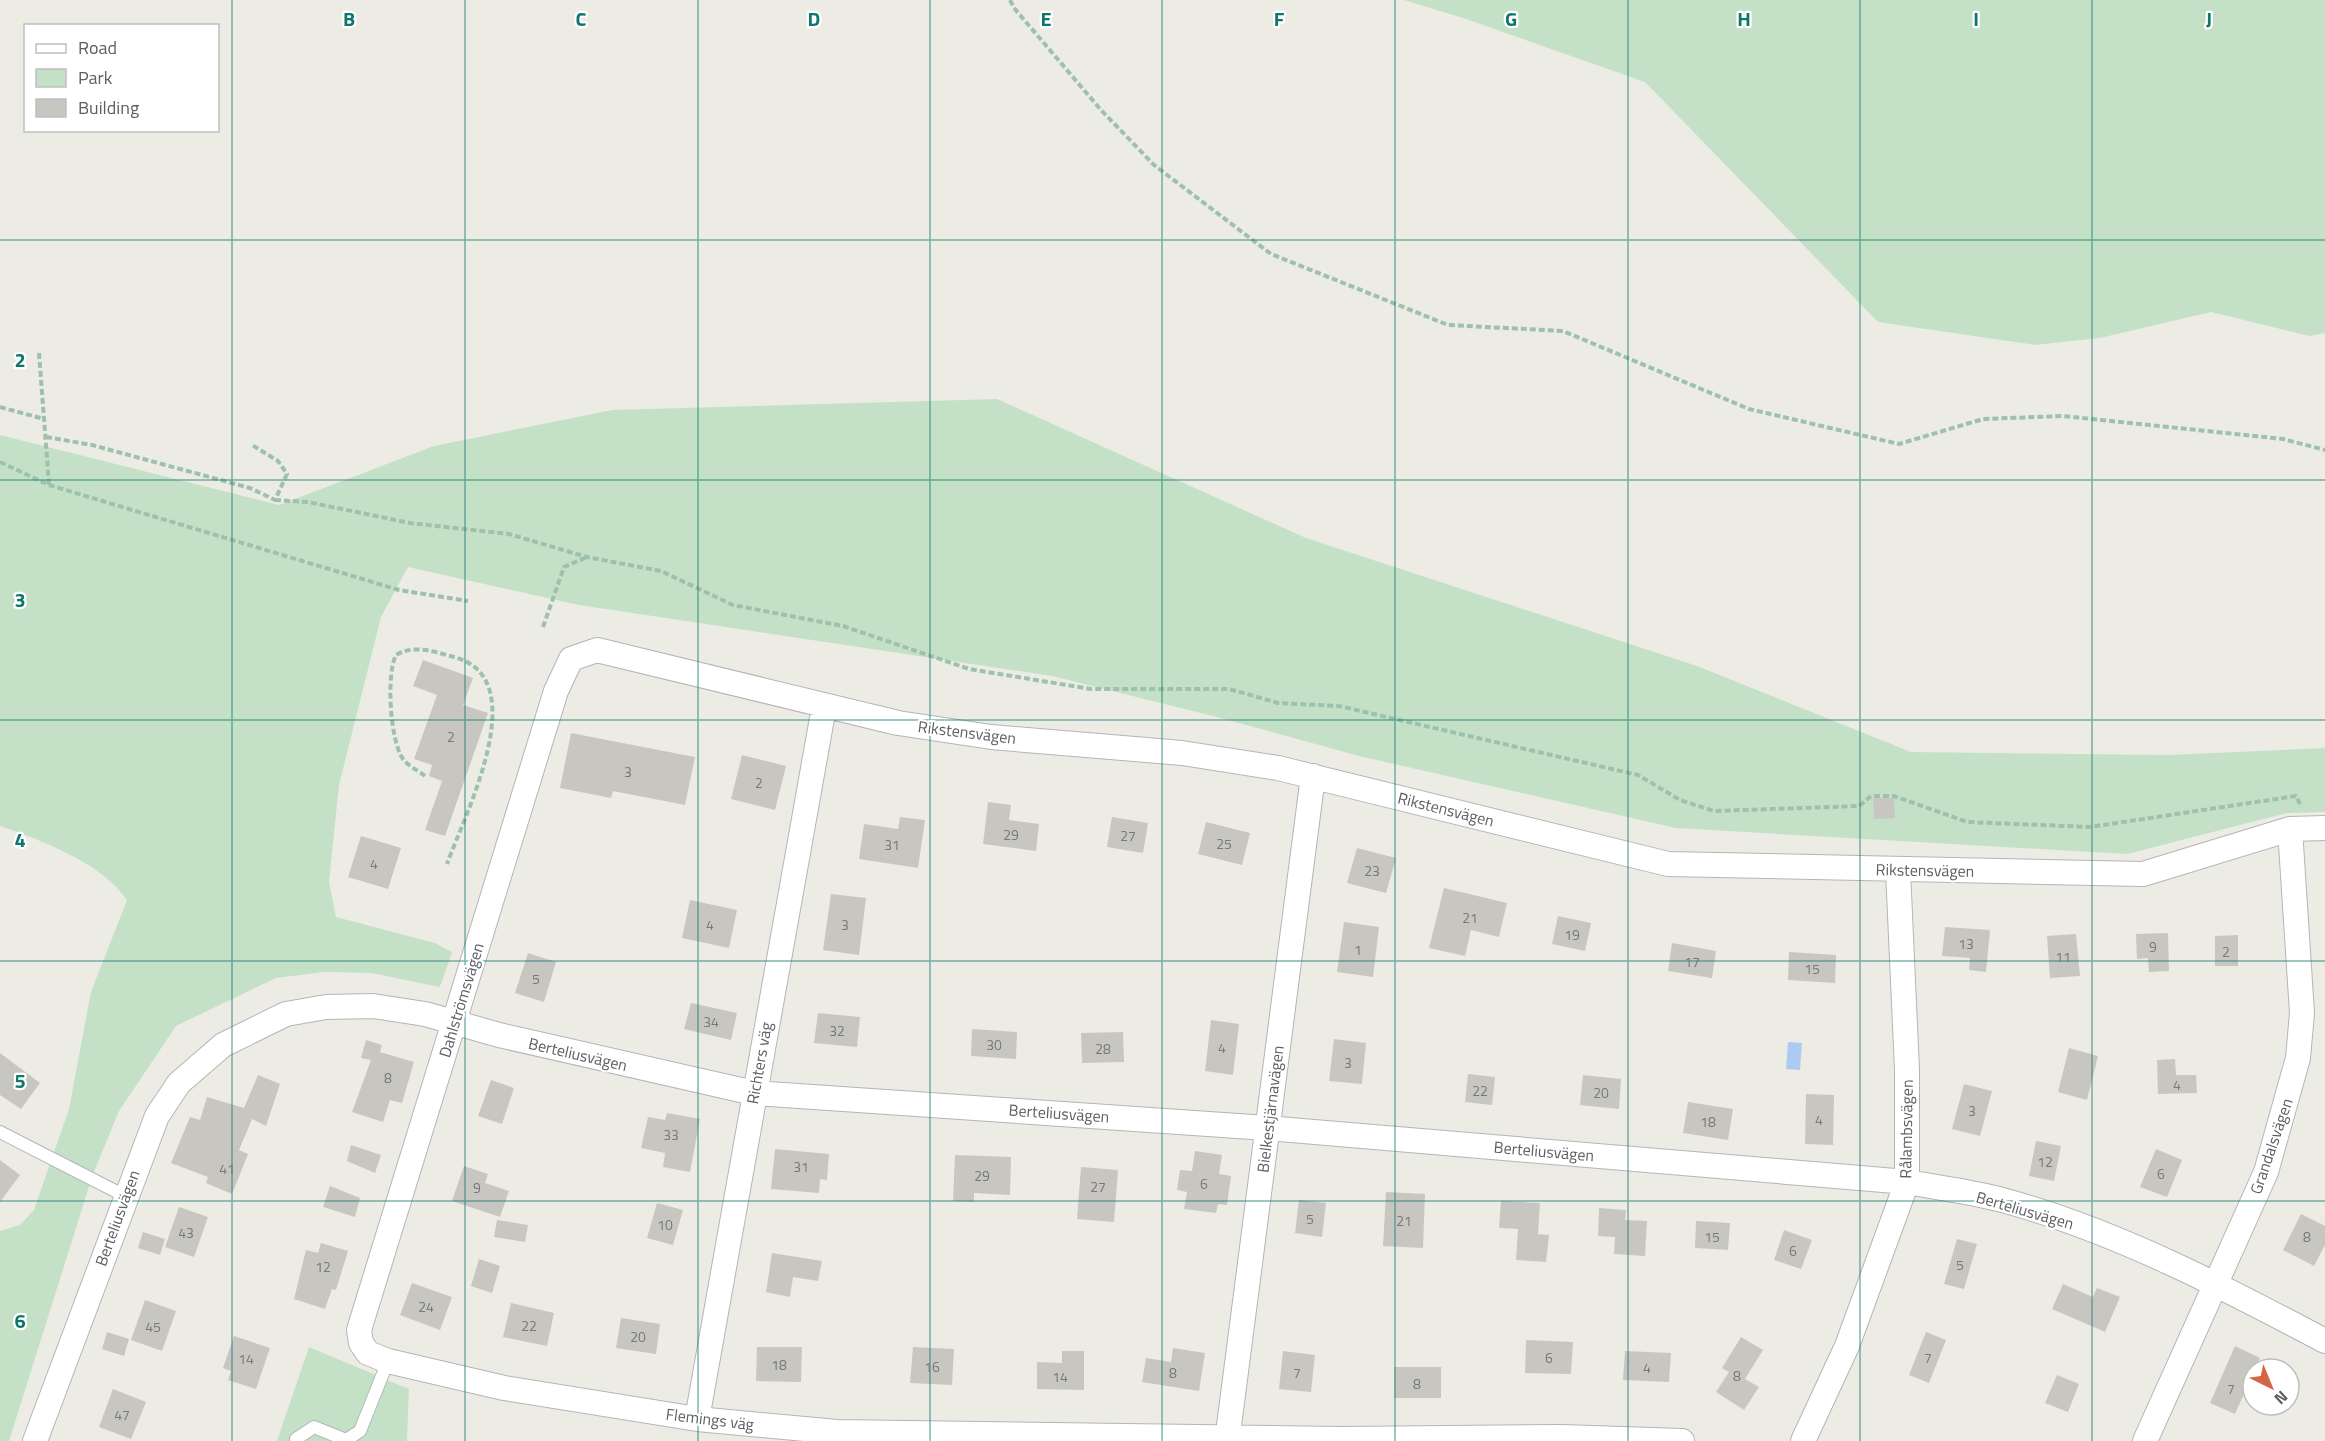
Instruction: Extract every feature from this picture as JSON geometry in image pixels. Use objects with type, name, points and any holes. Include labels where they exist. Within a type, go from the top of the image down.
[{"type":"street","name":"Rikstensvägen","points":[[571,659],[597,650],[824,707],[898,723],[956,732],[1182,753],[1278,768],[1668,864],[2143,874],[2309,829]]},
{"type":"street","name":"Dahlströmsvägen","points":[[361,1343],[359,1329],[556,691],[571,659]]},
{"type":"street","name":"Richters väg","points":[[697,1419],[824,707]]},
{"type":"street","name":"Bielkestjärnavägen","points":[[1226,1439],[1313,776]]},
{"type":"street","name":"Grandalsvägen","points":[[2145,1441],[2214,1282],[2266,1172],[2298,1058],[2302,1013],[2309,829]]},
{"type":"street","name":"Rålambsvägen","points":[[1803,1441],[1847,1346],[1907,1182],[1907,1070],[1898,870]]},
{"type":"street","name":"Berteliusvägen","points":[[35,1441],[125,1196],[157,1116],[179,1083],[223,1045],[286,1014],[326,1007],[373,1006],[455,1021],[499,1035],[754,1093],[1267,1128],[1907,1182],[2004,1201],[2057,1217],[2214,1282],[2325,1341]]},
{"type":"street","name":"Flemings väg","points":[[361,1343],[368,1353],[388,1361],[504,1388],[697,1419],[837,1432],[1226,1439],[1562,1437],[1682,1441]]},
{"type":"lane","points":[[0,1132],[125,1196]]},
{"type":"lane","points":[[296,1439],[314,1427],[346,1440],[360,1431],[388,1361]]},
{"type":"path","points":[[1010,0],[1014,8],[1101,110],[1154,165],[1271,254],[1448,325],[1563,331],[1749,409],[1899,444],[1983,419],[2063,416],[2283,439],[2325,450]]},
{"type":"path","points":[[39,352],[50,485]]},
{"type":"path","points":[[0,407],[44,419]]},
{"type":"path","points":[[46,436],[92,445],[250,488],[275,500],[308,502],[410,523],[509,534],[587,557],[661,571],[733,605],[843,626],[969,669],[1092,689],[1229,689],[1278,703],[1340,706],[1638,775],[1680,800],[1714,811],[1859,806],[1871,796],[1894,796],[1967,822],[2090,827],[2296,796],[2309,829]]},
{"type":"path","points":[[252,445],[278,461],[287,474],[275,500]]},
{"type":"path","points":[[0,462],[50,485],[399,590],[468,601]]},
{"type":"path","points":[[543,627],[564,567],[587,557]]},
{"type":"path","points":[[425,776],[405,761],[399,749],[394,733],[390,679],[391,665],[396,655],[416,649],[466,660],[477,667],[487,685],[494,708],[494,727],[484,764],[447,864]]},
{"type":"green space","points":[[1404,0],[2325,0],[2325,333],[2310,336],[2211,312],[2100,338],[2035,345],[1878,322],[1645,82],[1466,19]]},
{"type":"green space","points":[[997,399],[1306,538],[1697,666],[1911,752],[2168,755],[2325,748],[2325,812],[2287,813],[2127,854],[1676,828],[1359,756],[1217,717],[1052,676],[579,605],[408,567],[381,617],[339,785],[329,882],[336,917],[435,943],[452,952],[441,984],[439,987],[372,973],[324,972],[276,978],[176,1026],[119,1111],[93,1174],[9,1441],[0,1441],[0,1231],[20,1225],[34,1210],[69,1109],[91,992],[127,900],[102,875],[70,854],[0,826],[0,435],[279,505],[434,446],[612,410]]},
{"type":"green space","points":[[309,1347],[409,1389],[407,1441],[277,1441]]},
{"type":"water","points":[[1788,1042],[1802,1043],[1800,1070],[1786,1069]]},
{"type":"building","points":[[423,660],[473,678],[463,705],[488,713],[445,836],[425,830],[442,781],[429,776],[432,765],[414,759],[437,695],[413,686]]},
{"type":"building","points":[[571,733],[695,757],[685,805],[613,791],[611,798],[560,788]]},
{"type":"building","points":[[742,755],[786,766],[775,810],[731,799]]},
{"type":"building","points":[[1873,798],[1894,798],[1895,818],[1874,819]]},
{"type":"building","points":[[988,802],[1011,805],[1009,820],[1039,824],[1036,851],[983,844]]},
{"type":"building","points":[[900,817],[925,820],[918,868],[859,859],[864,824],[898,829]]},
{"type":"building","points":[[1112,817],[1148,823],[1143,853],[1107,847]]},
{"type":"building","points":[[1206,822],[1250,833],[1242,865],[1198,854]]},
{"type":"building","points":[[361,836],[401,848],[388,889],[348,877]]},
{"type":"building","points":[[1357,848],[1396,858],[1386,893],[1347,883]]},
{"type":"building","points":[[1444,888],[1507,903],[1499,937],[1471,930],[1465,956],[1429,948]]},
{"type":"building","points":[[831,894],[866,898],[859,955],[823,950]]},
{"type":"building","points":[[690,900],[737,910],[729,948],[682,938]]},
{"type":"building","points":[[1558,916],[1591,923],[1585,951],[1552,944]]},
{"type":"building","points":[[1344,922],[1379,927],[1373,977],[1337,972]]},
{"type":"building","points":[[1945,927],[1990,930],[1986,972],[1969,970],[1970,958],[1942,956]]},
{"type":"building","points":[[2168,933],[2169,971],[2149,972],[2148,958],[2137,959],[2136,934]]},
{"type":"building","points":[[2076,934],[2080,976],[2050,978],[2047,936]]},
{"type":"building","points":[[2238,935],[2238,966],[2215,966],[2215,936]]},
{"type":"building","points":[[1672,943],[1716,951],[1712,978],[1668,971]]},
{"type":"building","points":[[1789,952],[1836,955],[1835,983],[1788,980]]},
{"type":"building","points":[[528,953],[556,962],[544,1002],[515,993]]},
{"type":"building","points":[[691,1003],[737,1013],[731,1040],[684,1029]]},
{"type":"building","points":[[818,1013],[860,1017],[857,1047],[814,1043]]},
{"type":"building","points":[[1211,1020],[1239,1024],[1233,1075],[1205,1071]]},
{"type":"building","points":[[972,1029],[1017,1032],[1016,1059],[971,1056]]},
{"type":"building","points":[[1123,1032],[1124,1062],[1082,1063],[1081,1033]]},
{"type":"building","points":[[1334,1039],[1366,1043],[1362,1084],[1329,1081]]},
{"type":"building","points":[[366,1040],[382,1045],[380,1052],[414,1062],[402,1103],[390,1100],[383,1122],[352,1112],[371,1060],[361,1058]]},
{"type":"building","points":[[2069,1048],[2098,1056],[2087,1100],[2058,1092]]},
{"type":"building","points":[[0,1053],[40,1083],[21,1109],[0,1095]]},
{"type":"building","points":[[2175,1059],[2176,1075],[2196,1075],[2197,1093],[2158,1094],[2157,1060]]},
{"type":"building","points":[[1468,1074],[1495,1077],[1492,1105],[1465,1102]]},
{"type":"building","points":[[258,1075],[280,1084],[266,1126],[252,1119],[239,1150],[248,1154],[232,1194],[206,1183],[208,1177],[171,1163],[190,1117],[200,1120],[207,1097],[244,1108]]},
{"type":"building","points":[[1583,1075],[1621,1079],[1619,1109],[1580,1105]]},
{"type":"building","points":[[491,1080],[514,1088],[502,1124],[478,1116]]},
{"type":"building","points":[[1964,1084],[1992,1091],[1980,1136],[1952,1129]]},
{"type":"building","points":[[1806,1094],[1834,1095],[1833,1145],[1805,1144]]},
{"type":"building","points":[[1688,1102],[1733,1109],[1728,1140],[1683,1133]]},
{"type":"building","points":[[667,1113],[700,1119],[690,1172],[663,1167],[665,1153],[641,1148],[648,1117],[665,1120]]},
{"type":"building","points":[[2036,1141],[2061,1146],[2054,1181],[2029,1176]]},
{"type":"building","points":[[351,1145],[381,1155],[375,1173],[347,1161]]},
{"type":"building","points":[[775,1149],[829,1154],[827,1180],[820,1179],[819,1193],[771,1189]]},
{"type":"building","points":[[2156,1149],[2182,1160],[2167,1197],[2140,1187]]},
{"type":"building","points":[[1195,1151],[1222,1155],[1219,1174],[1231,1176],[1227,1205],[1218,1204],[1216,1213],[1184,1209],[1187,1192],[1177,1190],[1180,1170],[1192,1171]]},
{"type":"building","points":[[955,1155],[1011,1157],[1010,1195],[974,1193],[974,1202],[953,1201]]},
{"type":"building","points":[[0,1160],[20,1175],[0,1202]]},
{"type":"building","points":[[464,1166],[488,1174],[485,1183],[509,1191],[500,1217],[452,1201]]},
{"type":"building","points":[[1081,1167],[1118,1170],[1114,1222],[1077,1219]]},
{"type":"building","points":[[330,1186],[360,1198],[355,1217],[323,1207]]},
{"type":"building","points":[[1386,1192],[1425,1194],[1423,1248],[1383,1246]]},
{"type":"building","points":[[1299,1200],[1326,1203],[1322,1237],[1295,1233]]},
{"type":"building","points":[[1501,1201],[1540,1203],[1538,1234],[1549,1235],[1546,1262],[1516,1260],[1518,1229],[1499,1228]]},
{"type":"building","points":[[657,1203],[683,1210],[673,1245],[647,1238]]},
{"type":"building","points":[[179,1207],[208,1217],[194,1257],[165,1247]]},
{"type":"building","points":[[1599,1208],[1626,1210],[1625,1220],[1647,1221],[1645,1256],[1614,1254],[1615,1237],[1598,1236]]},
{"type":"building","points":[[2301,1214],[2325,1226],[2325,1245],[2314,1266],[2283,1250]]},
{"type":"building","points":[[497,1220],[528,1225],[525,1242],[494,1237]]},
{"type":"building","points":[[1696,1221],[1730,1223],[1728,1250],[1695,1248]]},
{"type":"building","points":[[1784,1230],[1812,1240],[1801,1269],[1774,1260]]},
{"type":"building","points":[[143,1232],[165,1239],[160,1255],[138,1248]]},
{"type":"building","points":[[1957,1239],[1977,1244],[1964,1289],[1944,1284]]},
{"type":"building","points":[[321,1243],[348,1251],[336,1290],[332,1289],[325,1309],[294,1299],[306,1250],[318,1253]]},
{"type":"building","points":[[772,1253],[822,1261],[818,1281],[793,1277],[790,1297],[766,1292]]},
{"type":"building","points":[[479,1259],[500,1266],[492,1293],[471,1286]]},
{"type":"building","points":[[412,1283],[452,1297],[440,1330],[400,1315]]},
{"type":"building","points":[[2063,1284],[2093,1297],[2097,1288],[2120,1297],[2105,1332],[2052,1309]]},
{"type":"building","points":[[145,1300],[176,1311],[162,1351],[131,1340]]},
{"type":"building","points":[[511,1303],[554,1313],[547,1346],[503,1337]]},
{"type":"building","points":[[621,1318],[660,1324],[656,1354],[616,1348]]},
{"type":"building","points":[[107,1332],[129,1339],[124,1356],[102,1349]]},
{"type":"building","points":[[1926,1332],[1946,1340],[1929,1383],[1909,1375]]},
{"type":"building","points":[[234,1336],[270,1348],[256,1389],[228,1380],[231,1371],[223,1368]]},
{"type":"building","points":[[1741,1337],[1763,1350],[1745,1379],[1759,1387],[1744,1410],[1716,1392],[1729,1372],[1722,1368]]},
{"type":"building","points":[[1526,1340],[1573,1342],[1571,1374],[1525,1373]]},
{"type":"building","points":[[2235,1346],[2258,1357],[2241,1357],[2241,1401],[2235,1414],[2210,1403]]},
{"type":"building","points":[[757,1347],[802,1347],[801,1382],[756,1381]]},
{"type":"building","points":[[913,1347],[954,1349],[952,1385],[910,1383]]},
{"type":"building","points":[[1173,1348],[1205,1353],[1199,1391],[1142,1382],[1146,1358],[1171,1362]]},
{"type":"building","points":[[1062,1351],[1084,1351],[1084,1390],[1037,1389],[1037,1362],[1062,1363]]},
{"type":"building","points":[[1283,1351],[1315,1355],[1311,1392],[1279,1389]]},
{"type":"building","points":[[1625,1351],[1671,1353],[1669,1382],[1623,1380]]},
{"type":"building","points":[[1394,1367],[1441,1367],[1441,1398],[1394,1398]]},
{"type":"building","points":[[2057,1375],[2079,1384],[2068,1412],[2045,1403]]},
{"type":"building","points":[[113,1389],[146,1402],[131,1439],[99,1427]]}]
